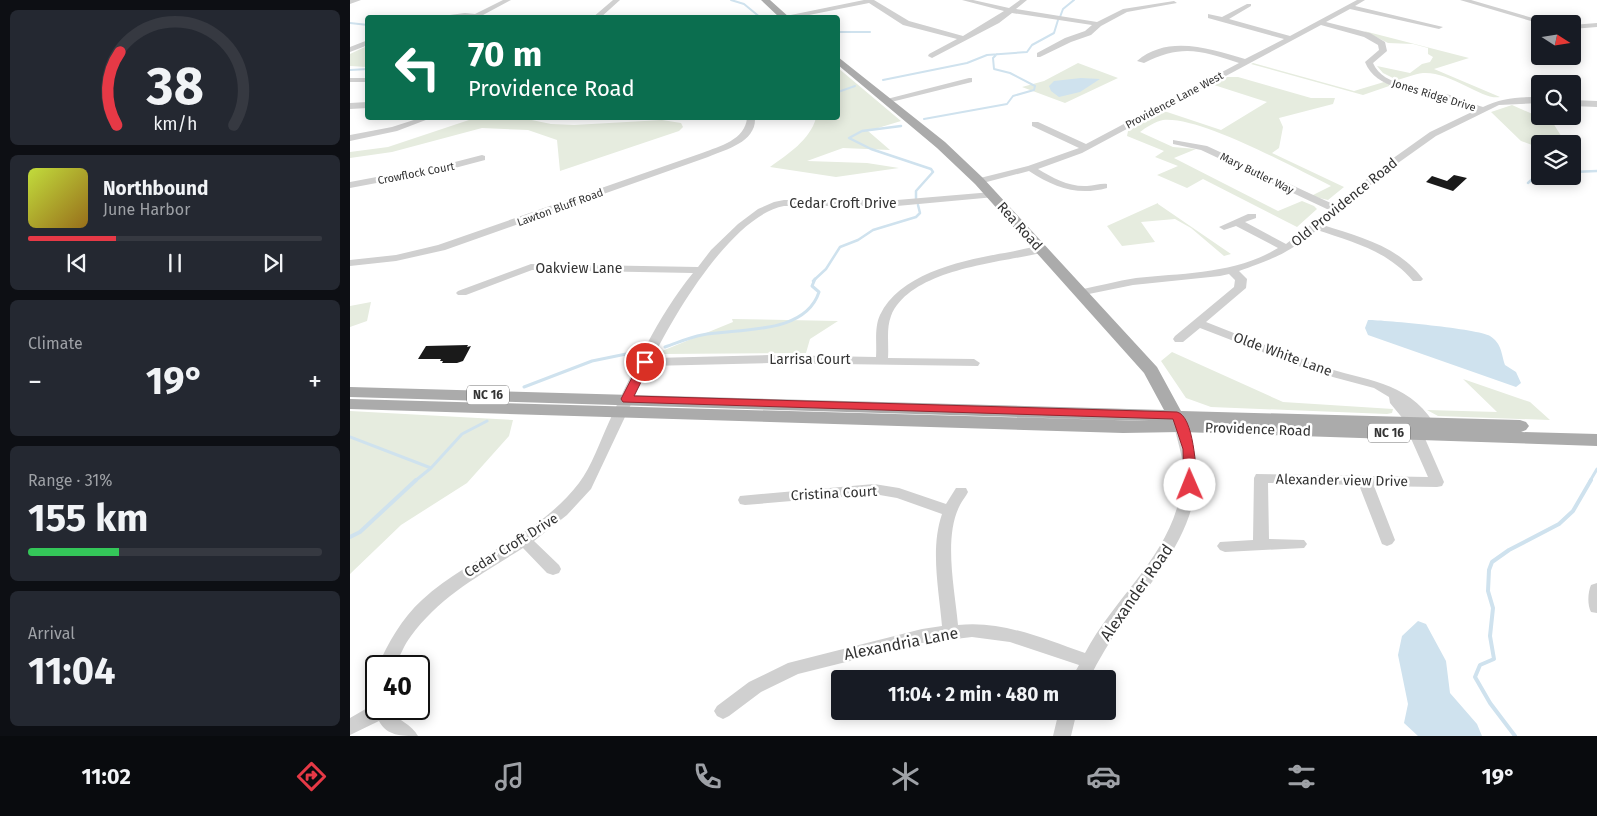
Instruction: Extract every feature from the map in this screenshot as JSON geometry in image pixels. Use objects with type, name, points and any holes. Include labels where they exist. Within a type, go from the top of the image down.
[{"type":"main road","points":[[765,0],[783,15]]},
{"type":"main road","name":"Rea Road","points":[[840,62],[941,145],[979,181],[1152,370],[1179,421]]},
{"type":"main road","name":"Providence Road","points":[[350,392],[624,406],[727,415],[1123,427],[1179,421],[1419,427],[1597,428]]},
{"type":"main road","name":"Providence Road","points":[[350,404],[624,406]]},
{"type":"main road","name":"Providence Road","points":[[1419,427],[1597,440]]},
{"type":"street","points":[[350,2],[358,0]]},
{"type":"street","points":[[479,15],[508,0]]},
{"type":"street","points":[[600,15],[617,0]]},
{"type":"street","points":[[795,15],[869,0],[906,23],[964,39]]},
{"type":"street","points":[[966,0],[1010,11],[1098,24]]},
{"type":"street","points":[[932,56],[1010,11],[1024,0]]},
{"type":"street","name":"Providence Lane West","points":[[979,181],[1031,168],[1085,147],[1362,0]]},
{"type":"street","points":[[1463,0],[1531,19]]},
{"type":"street","points":[[1040,55],[1068,40],[1088,33],[1098,24],[1128,9],[1174,3]]},
{"type":"street","points":[[1223,19],[1249,5]]},
{"type":"street","points":[[1349,7],[1439,27]]},
{"type":"street","points":[[1212,16],[1290,38]]},
{"type":"street","name":"Jones Ridge Drive","points":[[1320,22],[1367,35],[1382,44],[1383,51],[1369,62],[1370,68],[1379,76],[1403,87],[1443,96],[1481,109]]},
{"type":"street","points":[[1581,26],[1597,25]]},
{"type":"street","points":[[352,48],[365,43]]},
{"type":"street","points":[[1141,61],[1162,49],[1182,47],[1204,49],[1245,62]]},
{"type":"street","points":[[350,80],[365,80]]},
{"type":"street","points":[[887,100],[969,80]]},
{"type":"street","name":"Old Providence Road","points":[[1080,293],[1133,282],[1204,276],[1256,262],[1286,248],[1316,226],[1408,150],[1481,109],[1512,100],[1531,100]]},
{"type":"street","points":[[1581,103],[1597,104]]},
{"type":"street","points":[[350,106],[365,104]]},
{"type":"street","points":[[350,138],[394,129],[421,120]]},
{"type":"street","name":"Lawton Bluff Road","points":[[350,263],[396,258],[442,248],[705,155],[741,138],[749,129],[751,120]]},
{"type":"street","points":[[1035,124],[1085,147]]},
{"type":"street","name":"Mary Butler Way","points":[[1176,142],[1204,148],[1319,203],[1336,209]]},
{"type":"street","name":"Crowflock Court","points":[[350,185],[451,166],[482,158]]},
{"type":"street","points":[[1031,168],[1059,185],[1087,190],[1104,186]]},
{"type":"street","name":"Cedar Croft Drive","points":[[391,655],[398,640],[410,623],[436,595],[455,581],[524,540],[550,522],[576,500],[586,485],[645,362],[668,320],[700,270],[738,230],[762,211],[775,204],[810,202],[897,203],[992,195]]},
{"type":"street","points":[[1224,227],[1252,216]]},
{"type":"street","points":[[1238,222],[1286,248]]},
{"type":"street","points":[[1316,226],[1390,253],[1405,263],[1418,278]]},
{"type":"street","points":[[882,359],[882,327],[886,314],[904,292],[963,264],[1041,250]]},
{"type":"street","name":"Oakview Lane","points":[[462,293],[531,267],[700,270]]},
{"type":"street","points":[[1179,339],[1242,286],[1241,279],[1232,270]]},
{"type":"street","name":"Olde White Lane","points":[[1198,322],[1318,370],[1379,386],[1410,404],[1419,427]]},
{"type":"street","name":"Larrisa Court","points":[[645,362],[882,359],[974,363]]},
{"type":"street","name":"Alexander Road","points":[[1084,670],[1108,631],[1156,568],[1178,531],[1185,514],[1190,485],[1189,449],[1179,421]]},
{"type":"street","name":"Alexander view Drive","points":[[1261,545],[1261,478],[1437,482],[1419,427]]},
{"type":"street","points":[[1365,480],[1387,540]]},
{"type":"street","name":"Cristina Court","points":[[745,500],[874,489],[899,493],[950,511]]},
{"type":"street","points":[[951,632],[945,536],[950,511],[960,492]]},
{"type":"street","points":[[524,540],[553,569]]},
{"type":"street","points":[[1225,546],[1299,544]]},
{"type":"street","points":[[1597,589],[1597,607]]},
{"type":"street","name":"Alexandria Lane","points":[[723,711],[755,687],[794,668],[922,636],[951,632],[972,630],[1010,635],[1089,661]]},
{"type":"street","points":[[350,727],[365,719]]},
{"type":"street","points":[[388,720],[389,723],[409,736]]},
{"type":"street","points":[[1062,736],[1066,720]]},
{"type":"shaded area","points":[[1364,31],[1469,58],[1434,69],[1500,97],[1485,95],[1444,76],[1433,74],[1423,73],[1397,80],[1383,73],[1377,66],[1410,73],[1422,64],[1430,62],[1433,57],[1428,54],[1428,48],[1413,44],[1388,43]]},
{"type":"shaded area","points":[[365,47],[365,67],[350,66],[350,54]]},
{"type":"shaded area","points":[[1078,63],[1118,78],[1065,103],[1022,87],[1044,81]]},
{"type":"shaded area","points":[[1251,64],[1354,91],[1384,82],[1392,85],[1363,95]]},
{"type":"shaded area","points":[[840,70],[901,121],[868,131],[890,150],[843,148],[807,161],[867,163],[899,168],[836,177],[770,167],[804,140],[815,120],[840,120]]},
{"type":"shaded area","points":[[1227,77],[1238,77],[1311,98],[1335,98],[1333,104],[1279,118],[1283,127],[1279,148],[1272,153],[1344,187],[1328,200],[1311,196],[1331,186],[1272,156],[1200,126],[1180,121],[1163,120],[1154,123],[1140,132],[1173,147],[1196,149],[1174,158],[1278,211],[1302,201],[1314,206],[1317,209],[1297,227],[1203,179],[1187,188],[1157,175],[1178,166],[1155,157],[1164,151],[1127,136],[1128,131],[1164,111],[1221,130],[1267,102],[1214,85]]},
{"type":"shaded area","points":[[1512,105],[1531,113],[1531,125],[1554,125],[1560,135],[1531,135],[1531,145],[1521,141],[1491,112]]},
{"type":"shaded area","points":[[469,120],[532,120],[551,124],[574,125],[662,120],[681,123],[683,127],[679,131],[560,171],[557,140],[528,130],[482,128],[392,152],[350,158],[350,152],[388,147]]},
{"type":"shaded area","points":[[1158,203],[1231,254],[1224,256],[1191,228],[1175,219],[1141,222],[1155,242],[1122,246],[1107,226]]},
{"type":"shaded area","points":[[371,302],[367,321],[350,327],[350,306]]},
{"type":"shaded area","points":[[732,319],[838,321],[810,339],[806,353],[663,354],[662,351],[733,322]]},
{"type":"shaded area","points":[[1172,352],[1283,402],[1393,409],[1392,413],[1211,407],[1186,398],[1161,361]]},
{"type":"shaded area","points":[[1463,379],[1530,402],[1550,420],[1438,416],[1427,410],[1497,412]]},
{"type":"shaded area","points":[[350,411],[513,420],[509,436],[467,483],[401,525],[350,574]]},
{"type":"water","points":[[1081,78],[1100,79],[1080,92],[1059,97],[1051,91],[1049,86],[1054,81]]},
{"type":"water","points":[[1368,320],[1451,328],[1490,336],[1499,346],[1505,365],[1516,372],[1521,383],[1516,387],[1368,335],[1365,328]]},
{"type":"water","points":[[1418,621],[1426,624],[1446,661],[1450,693],[1477,724],[1482,736],[1418,736],[1404,723],[1408,704],[1398,655],[1402,636]]},
{"type":"building","points":[[1454,175],[1467,178],[1453,191],[1426,182],[1432,176],[1447,181]]},
{"type":"building","points":[[468,345],[467,347],[471,346],[463,361],[457,363],[442,363],[441,359],[418,359],[426,346]]},
{"type":"waterway","points":[[731,0],[744,4],[757,15]]},
{"type":"waterway","points":[[1060,17],[1063,9],[1074,0]]},
{"type":"waterway","points":[[997,54],[1027,52],[1032,45],[1054,33],[1058,20]]},
{"type":"waterway","points":[[350,23],[365,25]]},
{"type":"waterway","points":[[840,32],[870,32]]},
{"type":"waterway","points":[[883,80],[967,63],[987,55],[997,54]]},
{"type":"waterway","points":[[924,119],[1007,104],[1013,96],[1034,90],[1035,86],[1010,73],[994,69],[993,58],[997,54]]},
{"type":"waterway","points":[[350,70],[365,69]]},
{"type":"waterway","points":[[840,91],[855,86]]},
{"type":"waterway","points":[[901,126],[862,131],[849,138],[871,149],[931,169],[933,172],[916,191],[916,199]]},
{"type":"waterway","points":[[1581,172],[1597,171]]},
{"type":"waterway","points":[[1528,183],[1531,180]]},
{"type":"waterway","points":[[815,279],[826,269],[840,247],[858,240],[873,230],[916,217],[920,213],[918,205]]},
{"type":"waterway","points":[[665,347],[702,335],[752,330],[786,323],[800,316],[812,306],[819,292],[812,286],[815,279]]},
{"type":"waterway","points":[[524,387],[592,361],[636,352]]},
{"type":"waterway","points":[[431,468],[462,434],[487,421]]},
{"type":"waterway","points":[[350,437],[431,468]]},
{"type":"waterway","points":[[415,481],[431,468]]},
{"type":"waterway","points":[[1590,481],[1597,469]]},
{"type":"waterway","points":[[350,537],[360,532],[416,480]]},
{"type":"waterway","points":[[1515,736],[1490,703],[1475,677],[1480,665],[1494,659],[1490,636],[1493,608],[1488,591],[1489,570],[1492,562],[1509,550],[1559,524],[1573,511],[1591,480]]},
{"type":"route","points":[[645,362],[627,399],[1177,416],[1189,449],[1190,485]]}]
